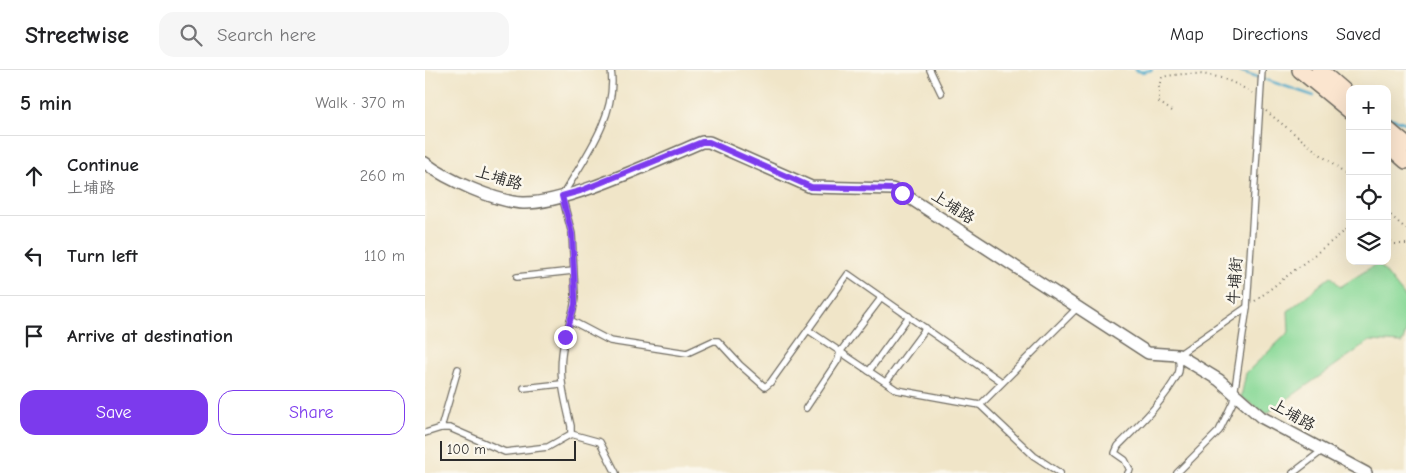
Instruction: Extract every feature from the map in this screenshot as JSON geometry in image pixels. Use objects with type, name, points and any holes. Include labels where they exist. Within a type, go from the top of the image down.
[{"type":"main road","points":[[1300,70],[1346,108]]},
{"type":"main road","points":[[1319,70],[1346,94]]},
{"type":"main road","points":[[1396,138],[1406,161]]},
{"type":"street","name":"上埔路","points":[[425,162],[450,178],[507,200],[535,202],[580,191],[702,142],[709,142],[811,187],[893,189],[902,193],[1147,353],[1178,355],[1219,380],[1261,417],[1366,473]]},
{"type":"lane","points":[[930,70],[941,93]]},
{"type":"lane","points":[[571,434],[571,426],[561,384],[565,337],[575,304],[572,234],[562,196],[583,160],[608,110],[612,96],[612,72]]},
{"type":"lane","name":"牛埔街","points":[[1177,473],[1219,431],[1230,411],[1234,395],[1247,307],[1262,72]]},
{"type":"lane","points":[[517,277],[573,271]]},
{"type":"lane","points":[[570,320],[610,341],[687,353],[713,341],[718,341],[740,365],[765,387],[770,383],[848,274],[1002,382]]},
{"type":"lane","points":[[806,408],[838,360],[840,352],[882,297]]},
{"type":"lane","points":[[1128,473],[1130,470],[1125,460],[1115,453],[1118,446],[1153,408],[1178,373],[1180,364],[1178,355],[1247,307]]},
{"type":"lane","points":[[980,405],[1077,308]]},
{"type":"lane","points":[[869,371],[909,316]]},
{"type":"lane","points":[[886,382],[926,328]]},
{"type":"lane","points":[[808,330],[897,390],[980,405],[1034,456],[1060,473]]},
{"type":"lane","points":[[441,428],[458,369]]},
{"type":"lane","points":[[524,388],[561,384]]},
{"type":"lane","points":[[425,433],[441,428],[450,428],[505,452],[549,447],[571,434],[600,442],[616,473]]},
{"type":"lane","points":[[1293,473],[1323,450]]},
{"type":"path","points":[[1172,111],[1159,102],[1157,98],[1162,77],[1176,73],[1211,73],[1230,79],[1261,99]]},
{"type":"path","points":[[1260,109],[1266,111],[1346,175]]},
{"type":"path","points":[[1391,216],[1406,229]]},
{"type":"path","points":[[1247,307],[1346,230]]},
{"type":"path","points":[[1391,241],[1395,244],[1406,244]]},
{"type":"green space","points":[[1375,265],[1380,265],[1406,298],[1406,332],[1402,343],[1370,341],[1266,414],[1241,397],[1246,373],[1289,332],[1288,311],[1331,276],[1340,287]]},
{"type":"waterway","points":[[1135,70],[1142,72],[1152,70]]},
{"type":"waterway","points":[[1237,70],[1314,96]]},
{"type":"waterway","points":[[1391,118],[1406,123]]},
{"type":"route","points":[[565,337],[575,304],[575,295],[572,234],[562,196],[580,191],[702,142],[709,142],[811,187],[893,189],[902,193]]}]
